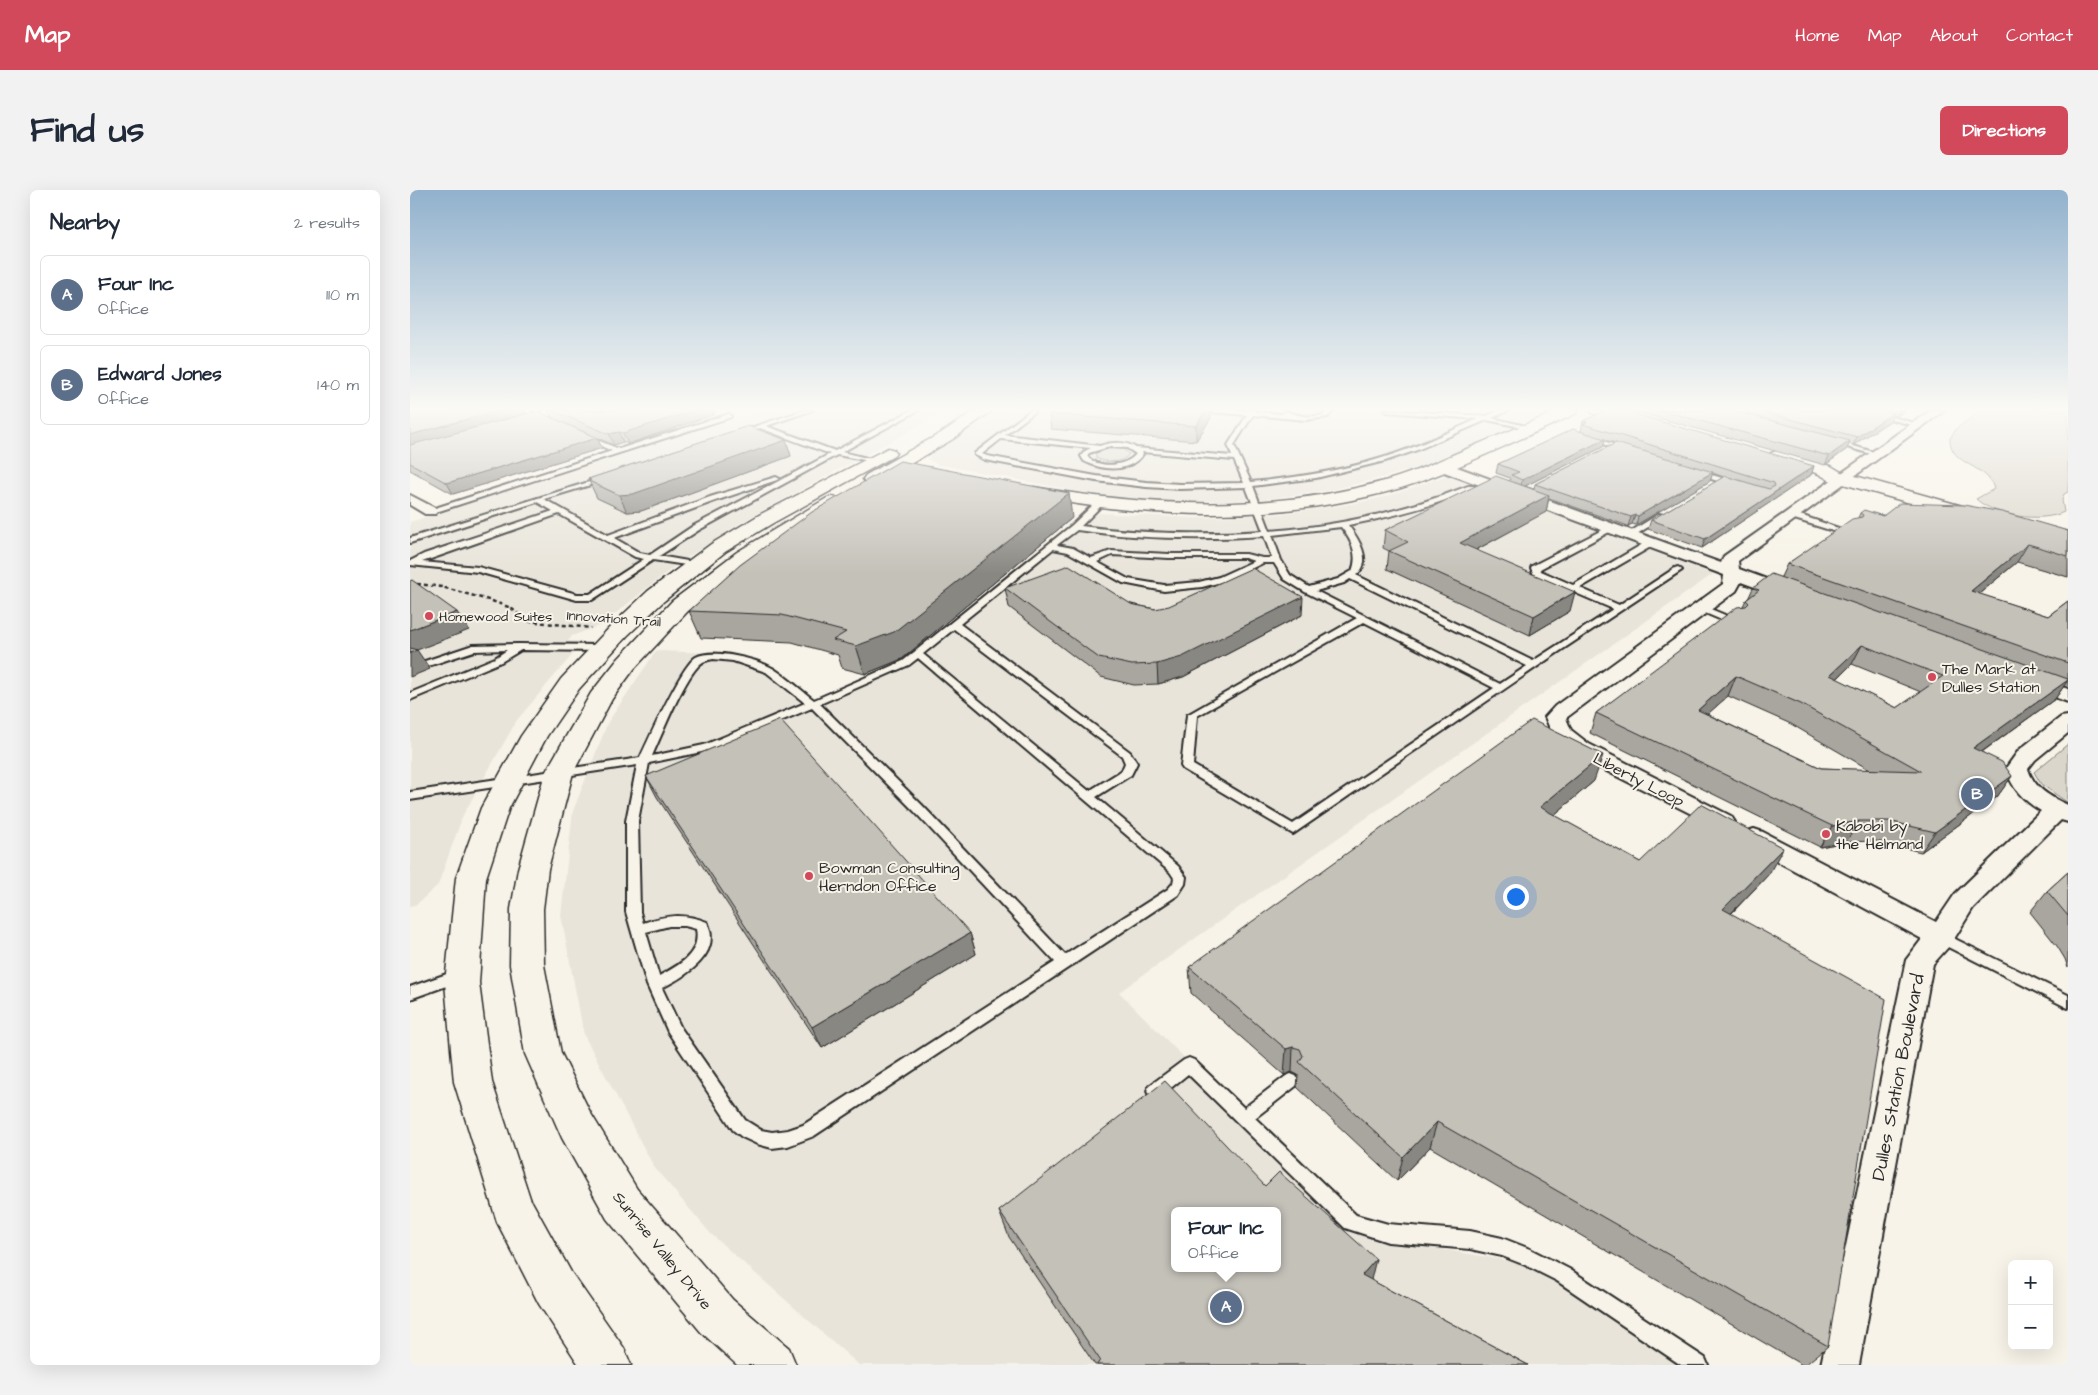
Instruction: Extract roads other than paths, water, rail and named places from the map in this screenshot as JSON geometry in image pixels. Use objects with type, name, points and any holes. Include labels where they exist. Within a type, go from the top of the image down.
[{"type":"main road","name":"Sunrise Valley Drive","points":[[607,1365],[555,1288],[512,1207],[473,1082],[462,975],[471,878],[495,808],[549,712],[611,639],[656,596],[696,565],[766,519],[880,465]]},
{"type":"main road","name":"Sunrise Valley Drive","points":[[772,1365],[717,1316],[622,1204],[576,1125],[543,1054],[527,965],[527,909],[536,860],[559,773],[600,698],[626,664],[680,606],[711,579],[881,465]]},
{"type":"main road","points":[[893,465],[918,470]]},
{"type":"main road","points":[[1791,465],[1823,476],[1839,477],[1985,518]]},
{"type":"main road","points":[[1022,490],[1100,503],[1185,509],[1258,507],[1308,502],[1354,494],[1394,484],[1441,466]]},
{"type":"street","name":"Liberty Loop","points":[[1859,465],[1839,477],[1791,515],[1730,559],[1738,575],[1732,585],[1555,717],[1562,734],[1582,749],[1941,937]]},
{"type":"street","points":[[1441,466],[1484,482],[1522,492],[1610,528],[1808,600]]},
{"type":"street","points":[[410,498],[430,511]]},
{"type":"street","points":[[2012,675],[2068,696]]},
{"type":"street","name":"Dulles Station Boulevard","points":[[1840,1365],[1920,960],[1941,937],[1964,901],[2063,812],[2029,791],[2019,778],[2017,768],[2027,755],[2068,722]]},
{"type":"lane","points":[[430,511],[575,465]]},
{"type":"lane","points":[[412,563],[478,570],[583,598],[601,592],[648,557],[696,528],[815,465]]},
{"type":"lane","points":[[1023,465],[1096,478],[1167,485],[1248,486],[1282,482],[1362,465]]},
{"type":"lane","points":[[1100,465],[1112,465]]},
{"type":"lane","points":[[1239,465],[1258,507],[1277,560],[1287,577],[1308,590],[1501,688]]},
{"type":"lane","points":[[1096,478],[1104,466]]},
{"type":"lane","points":[[1694,471],[1739,486]]},
{"type":"lane","points":[[410,541],[613,476]]},
{"type":"lane","points":[[608,538],[700,505],[734,490],[790,478]]},
{"type":"lane","points":[[1713,485],[1721,480]]},
{"type":"lane","points":[[1075,527],[1170,536],[1267,532],[1342,524],[1440,501],[1484,482]]},
{"type":"lane","points":[[538,499],[638,554],[696,565]]},
{"type":"lane","points":[[410,796],[509,782],[707,748],[813,704],[906,663],[1075,527],[1100,503]]},
{"type":"lane","points":[[1629,535],[1671,510]]},
{"type":"lane","points":[[412,563],[427,556],[560,511]]},
{"type":"lane","points":[[1791,515],[1849,533]]},
{"type":"lane","points":[[1308,590],[1341,581],[1351,576],[1359,567],[1360,554],[1353,537],[1342,524]]},
{"type":"lane","points":[[1610,528],[1535,568],[1537,573],[1619,608]]},
{"type":"lane","points":[[1573,589],[1650,543]]},
{"type":"lane","points":[[1050,546],[1070,550],[1126,581],[1150,587],[1171,588],[1212,582],[1261,561],[1277,560]]},
{"type":"lane","points":[[1089,562],[1111,553],[1169,556],[1246,556],[1261,561]]},
{"type":"lane","points":[[1364,618],[1192,714],[1187,766],[1293,830],[1533,665],[1678,570]]},
{"type":"lane","points":[[1351,576],[1533,665]]},
{"type":"lane","points":[[1701,608],[1734,622]]},
{"type":"lane","points":[[954,624],[1126,754],[1131,763],[1127,772],[1088,796]]},
{"type":"lane","points":[[425,664],[473,648],[519,647],[611,639]]},
{"type":"lane","points":[[410,697],[498,660],[519,647]]},
{"type":"lane","points":[[917,654],[926,658],[1174,869],[1180,877],[1179,884],[1173,892],[1063,962],[808,1131],[777,1141],[752,1135],[739,1125],[675,1032],[654,985],[633,912],[632,821],[644,760],[678,690],[694,664],[704,657],[734,658],[769,670],[813,704],[918,808],[1063,962]]},
{"type":"lane","points":[[637,930],[674,918],[690,919],[702,926],[705,933],[705,943],[697,958],[678,973],[654,985]]},
{"type":"lane","points":[[1941,937],[2068,1002]]},
{"type":"lane","points":[[410,993],[462,975]]},
{"type":"lane","points":[[1143,1100],[1189,1065],[1351,1222],[1388,1233],[1470,1240],[1502,1247],[1530,1258],[1563,1275],[1698,1365]]},
{"type":"lane","points":[[1244,1117],[1291,1081]]},
{"type":"place","name":"Homewood Suites","points":[[429,616]]},
{"type":"place","name":"The Mark at Dulles Station","points":[[1932,677]]},
{"type":"place","name":"Edward Jones","points":[[1977,794]]},
{"type":"place","name":"Kabobi by the Helmand","points":[[1826,834]]},
{"type":"place","name":"Bowman Consulting Herndon Office","points":[[809,876]]},
{"type":"place","name":"Four Inc","points":[[1226,1307]]}]
